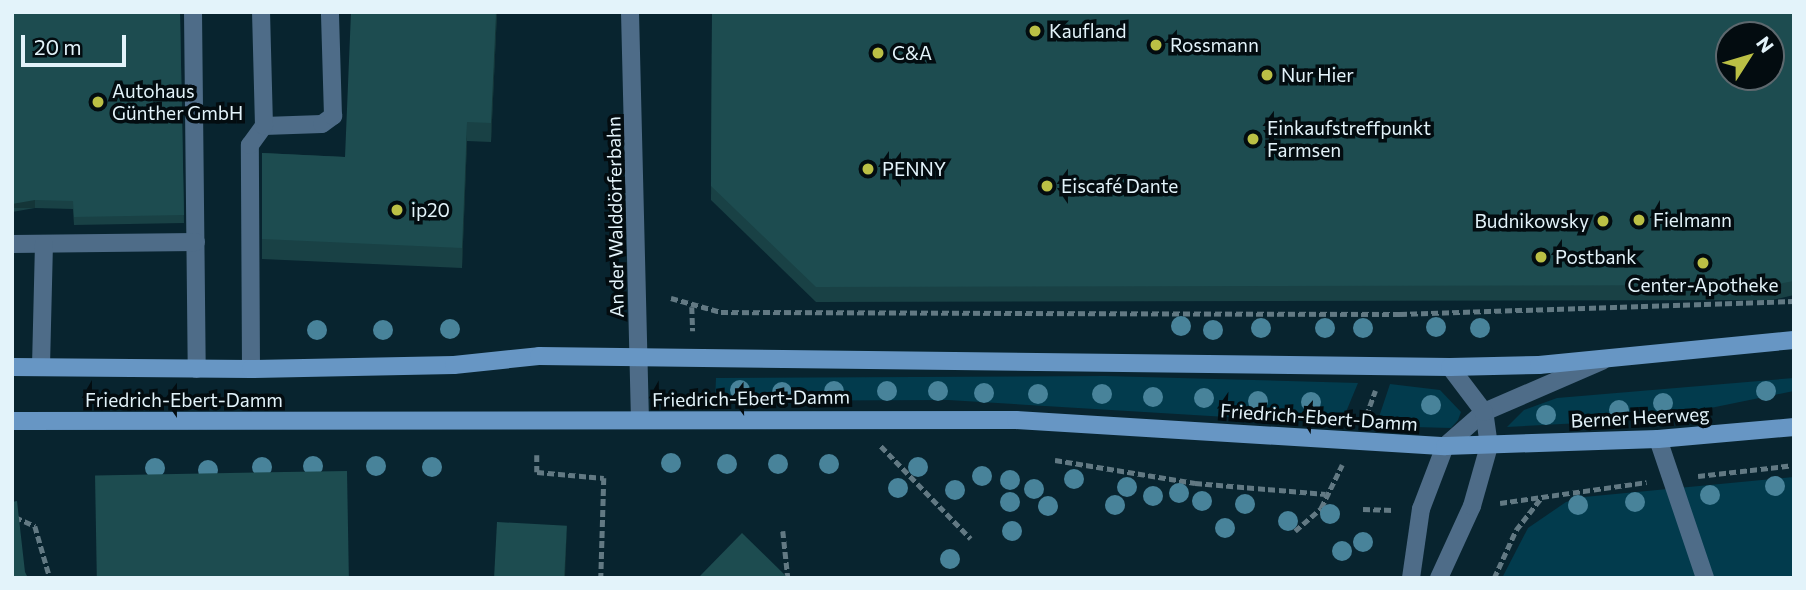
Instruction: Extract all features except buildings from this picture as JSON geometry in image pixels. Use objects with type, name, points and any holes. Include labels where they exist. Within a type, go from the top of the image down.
[{"type":"main road","points":[[1450,368],[1539,365],[1619,355],[1794,340]]},
{"type":"main road","name":"Friedrich-Ebert-Damm","points":[[12,367],[251,369],[454,365],[539,356],[640,360],[1450,368]]},
{"type":"main road","name":"Friedrich-Ebert-Damm","points":[[12,421],[858,418],[1066,422],[1356,443],[1489,446]]},
{"type":"main road","name":"Berner Heerweg","points":[[1489,446],[1658,439],[1794,426]]},
{"type":"street","points":[[193,12],[197,369]]},
{"type":"street","points":[[251,369],[250,145],[264,126],[261,12]]},
{"type":"street","points":[[264,126],[322,124],[333,116],[330,12]]},
{"type":"street","name":"An der Walddörferbahn","points":[[631,12],[640,420]]},
{"type":"street","points":[[12,244],[196,242]]},
{"type":"street","points":[[41,366],[44,244]]},
{"type":"street","points":[[1411,578],[1421,509],[1445,446],[1484,412],[1619,355]]},
{"type":"street","points":[[1439,578],[1472,506],[1489,446],[1484,412],[1450,368]]},
{"type":"street","points":[[1658,439],[1705,578]]},
{"type":"path","points":[[671,298],[721,312],[1401,314],[1794,301]]},
{"type":"path","points":[[1295,531],[1321,508],[1326,494],[1356,443],[1385,366]]},
{"type":"path","points":[[858,418],[971,539]]},
{"type":"path","points":[[537,455],[537,472],[604,478],[601,578]]},
{"type":"path","points":[[1055,460],[1195,484],[1326,494]]},
{"type":"path","points":[[1494,578],[1516,530],[1542,498]]},
{"type":"path","points":[[13,516],[35,526],[50,578]]},
{"type":"path","points":[[783,531],[788,578]]},
{"type":"shaded area","points":[[1105,376],[1358,383],[1341,424],[948,400],[715,401],[716,378]]},
{"type":"shaded area","points":[[1794,378],[1794,391],[1657,419],[1507,427],[1524,410],[1557,398]]},
{"type":"shaded area","points":[[1390,384],[1440,390],[1461,412],[1458,420],[1451,428],[1376,426]]},
{"type":"shaded area","points":[[1794,477],[1794,578],[1502,578],[1528,528],[1566,502],[1584,497]]},
{"type":"place","name":"Kaufland","points":[[1035,31]]},
{"type":"place","name":"Rossmann","points":[[1156,45]]},
{"type":"place","name":"C&A","points":[[878,53]]},
{"type":"place","name":"Nur Hier","points":[[1267,75]]},
{"type":"place","name":"Autohaus Günther GmbH","points":[[98,102]]},
{"type":"place","name":"Einkaufstreffpunkt Farmsen","points":[[1253,139]]},
{"type":"place","name":"PENNY","points":[[868,169]]},
{"type":"place","name":"Eiscafé Dante","points":[[1047,186]]},
{"type":"place","name":"ip20","points":[[397,210]]},
{"type":"place","name":"Fielmann","points":[[1639,220]]},
{"type":"place","name":"Budnikowsky","points":[[1603,221]]},
{"type":"place","name":"Postbank","points":[[1541,257]]},
{"type":"place","name":"Center-Apotheke","points":[[1703,263]]}]
